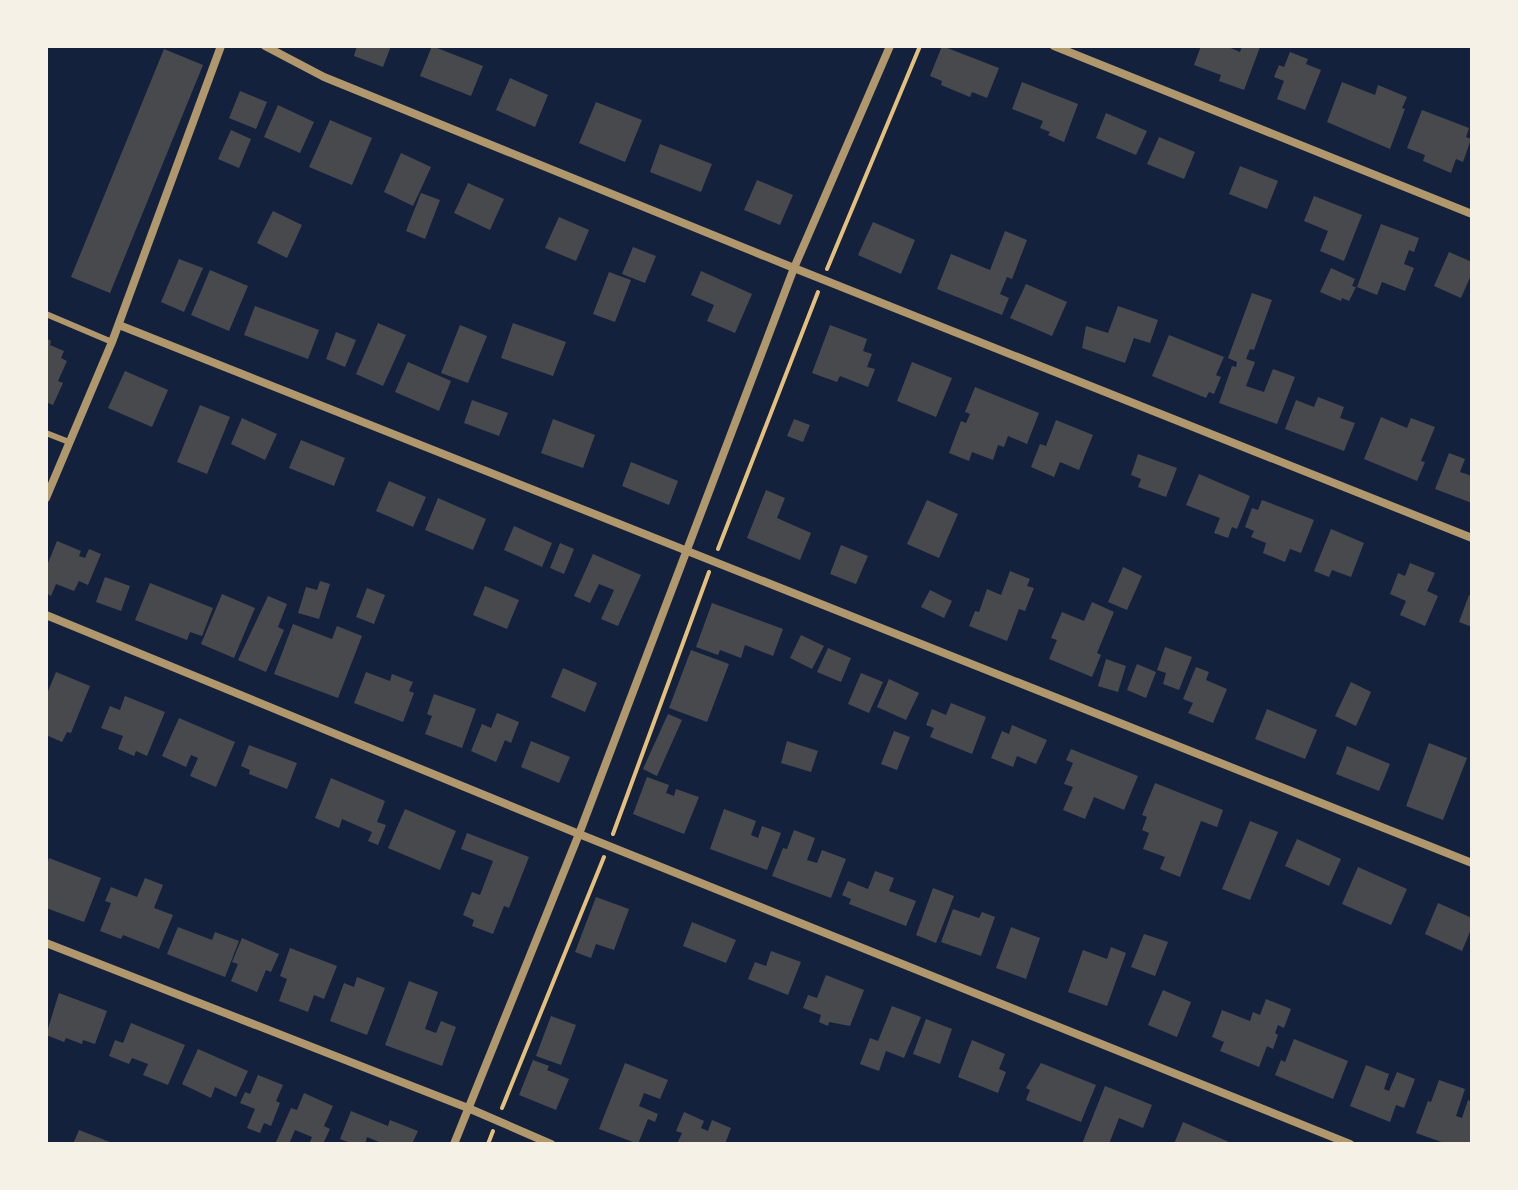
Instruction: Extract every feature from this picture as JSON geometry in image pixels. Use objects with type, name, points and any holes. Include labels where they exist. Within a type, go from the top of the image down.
[{"type":"street","points":[[46,498],[119,325],[221,46]]},
{"type":"street","points":[[265,46],[324,77],[823,280],[1472,538]]},
{"type":"street","points":[[454,1144],[579,834],[794,268],[890,46]]},
{"type":"street","points":[[1054,46],[1472,214]]},
{"type":"street","points":[[119,325],[1472,863]]},
{"type":"street","points":[[46,615],[608,846],[1350,1144]]},
{"type":"street","points":[[46,943],[468,1108],[551,1144]]},
{"type":"lane","points":[[46,314],[112,342]]},
{"type":"lane","points":[[46,433],[69,442]]},
{"type":"path","points":[[488,1144],[608,846],[713,561],[823,280],[920,46]]},
{"type":"building","points":[[357,46],[391,46],[383,67],[354,56]]},
{"type":"building","points":[[432,46],[483,66],[471,96],[420,76]]},
{"type":"building","points":[[942,46],[999,68],[987,98],[972,92],[970,97],[941,85],[942,81],[930,76]]},
{"type":"building","points":[[1201,46],[1226,46],[1240,52],[1242,46],[1260,47],[1244,90],[1219,81],[1221,75],[1194,65]]},
{"type":"building","points":[[164,49],[203,65],[110,293],[71,277]]},
{"type":"building","points":[[1290,52],[1308,59],[1306,64],[1321,70],[1305,110],[1277,99],[1284,81],[1274,77],[1279,65],[1284,67]]},
{"type":"building","points":[[510,78],[548,95],[535,127],[496,110]]},
{"type":"building","points":[[1022,82],[1078,104],[1064,142],[1040,128],[1043,121],[1012,109]]},
{"type":"building","points":[[1342,82],[1375,95],[1378,85],[1407,97],[1390,149],[1327,122]]},
{"type":"building","points":[[240,91],[267,102],[256,129],[229,118]]},
{"type":"building","points":[[596,102],[642,120],[625,162],[579,143]]},
{"type":"building","points":[[278,105],[314,122],[300,153],[264,137]]},
{"type":"building","points":[[1422,110],[1469,128],[1466,137],[1471,139],[1463,162],[1456,159],[1451,173],[1423,161],[1425,155],[1407,148]]},
{"type":"building","points":[[1106,113],[1147,131],[1136,155],[1096,138]]},
{"type":"building","points":[[330,120],[372,138],[352,185],[309,167]]},
{"type":"building","points":[[231,130],[251,139],[239,168],[218,159]]},
{"type":"building","points":[[1159,137],[1195,152],[1184,179],[1147,164]]},
{"type":"building","points":[[660,144],[712,164],[701,192],[650,172]]},
{"type":"building","points":[[401,153],[431,167],[413,206],[384,192]]},
{"type":"building","points":[[1240,166],[1278,181],[1267,209],[1229,194]]},
{"type":"building","points":[[757,180],[793,195],[780,225],[744,210]]},
{"type":"building","points":[[468,183],[504,199],[490,230],[454,213]]},
{"type":"building","points":[[421,193],[440,200],[425,239],[406,231]]},
{"type":"building","points":[[1314,196],[1362,215],[1344,261],[1320,251],[1328,231],[1304,221]]},
{"type":"building","points":[[273,211],[302,225],[287,258],[257,243]]},
{"type":"building","points":[[559,217],[589,230],[576,261],[545,248]]},
{"type":"building","points":[[873,222],[915,240],[901,274],[858,255]]},
{"type":"building","points":[[1381,224],[1419,238],[1414,252],[1409,250],[1404,264],[1414,268],[1405,291],[1382,282],[1377,295],[1357,287]]},
{"type":"building","points":[[1005,231],[1027,240],[1012,279],[1007,277],[1000,294],[1009,298],[1002,315],[937,289],[951,254],[990,270]]},
{"type":"building","points":[[633,247],[656,256],[645,283],[622,274]]},
{"type":"building","points":[[1449,252],[1472,262],[1472,273],[1461,298],[1434,286]]},
{"type":"building","points":[[179,259],[203,268],[184,312],[161,302]]},
{"type":"building","points":[[1331,268],[1355,279],[1352,286],[1356,287],[1349,301],[1320,292]]},
{"type":"building","points":[[210,270],[248,286],[229,331],[191,315]]},
{"type":"building","points":[[701,271],[752,294],[735,333],[707,321],[714,305],[691,295]]},
{"type":"building","points":[[609,272],[631,280],[615,322],[593,314]]},
{"type":"building","points":[[1026,284],[1067,302],[1052,336],[1010,318]]},
{"type":"building","points":[[1252,293],[1272,300],[1254,350],[1250,349],[1246,359],[1255,362],[1246,386],[1264,392],[1273,369],[1295,377],[1277,424],[1219,403],[1232,366],[1236,367],[1237,362],[1228,358]]},
{"type":"building","points":[[255,306],[319,330],[308,359],[244,335]]},
{"type":"building","points":[[1118,306],[1158,320],[1150,343],[1134,338],[1125,363],[1082,348],[1086,326],[1108,333]]},
{"type":"building","points":[[378,323],[406,335],[383,386],[356,374]]},
{"type":"building","points":[[513,323],[566,342],[553,376],[501,358]]},
{"type":"building","points":[[460,325],[487,336],[468,383],[441,373]]},
{"type":"building","points":[[830,325],[867,339],[863,351],[872,354],[867,367],[875,369],[868,387],[840,376],[837,382],[812,373]]},
{"type":"building","points":[[336,332],[356,340],[345,367],[326,359]]},
{"type":"building","points":[[1169,335],[1224,357],[1216,375],[1221,377],[1214,394],[1209,392],[1206,398],[1152,376]]},
{"type":"building","points":[[46,338],[51,341],[50,345],[64,351],[61,358],[67,361],[58,381],[63,383],[53,405],[46,402]]},
{"type":"building","points":[[408,362],[451,381],[439,411],[395,392]]},
{"type":"building","points":[[912,362],[952,378],[936,417],[897,401]]},
{"type":"building","points":[[125,371],[168,390],[152,427],[108,408]]},
{"type":"building","points":[[975,387],[1039,413],[1027,444],[1008,436],[1004,447],[998,445],[993,460],[972,452],[969,461],[949,453],[961,421],[966,423],[970,414],[965,412]]},
{"type":"building","points":[[1318,397],[1344,407],[1340,418],[1355,423],[1344,451],[1285,429],[1296,400],[1314,407]]},
{"type":"building","points":[[472,400],[508,413],[499,436],[464,423]]},
{"type":"building","points":[[200,405],[230,417],[207,474],[177,462]]},
{"type":"building","points":[[1381,417],[1407,428],[1411,418],[1435,427],[1421,461],[1425,462],[1417,481],[1364,459]]},
{"type":"building","points":[[242,418],[277,434],[265,460],[231,444]]},
{"type":"building","points":[[553,419],[595,435],[583,468],[541,453]]},
{"type":"building","points":[[794,419],[810,425],[803,442],[787,436]]},
{"type":"building","points":[[1056,420],[1093,435],[1079,470],[1060,462],[1054,477],[1031,467],[1040,444],[1046,446]]},
{"type":"building","points":[[301,440],[345,458],[334,486],[289,468]]},
{"type":"building","points":[[1449,453],[1465,459],[1460,472],[1472,476],[1472,503],[1435,489]]},
{"type":"building","points":[[1138,454],[1177,468],[1166,497],[1138,487],[1141,479],[1131,475]]},
{"type":"building","points":[[631,462],[678,481],[669,505],[622,486]]},
{"type":"building","points":[[1199,474],[1250,496],[1237,529],[1232,527],[1228,538],[1214,533],[1220,518],[1186,505]]},
{"type":"building","points":[[389,481],[426,497],[413,527],[376,511]]},
{"type":"building","points":[[766,490],[785,498],[777,518],[811,533],[800,560],[747,538]]},
{"type":"building","points":[[438,498],[486,519],[473,550],[425,530]]},
{"type":"building","points":[[927,500],[958,514],[939,558],[907,544]]},
{"type":"building","points":[[1262,500],[1314,520],[1301,553],[1290,549],[1285,562],[1263,553],[1266,543],[1251,537],[1254,531],[1245,527],[1252,508],[1258,510]]},
{"type":"building","points":[[514,526],[552,543],[542,567],[504,550]]},
{"type":"building","points":[[1331,529],[1364,543],[1351,577],[1332,570],[1329,577],[1314,571]]},
{"type":"building","points":[[57,541],[81,551],[79,556],[85,558],[89,549],[101,554],[88,585],[79,581],[74,591],[56,584],[51,596],[46,593],[46,562]]},
{"type":"building","points":[[560,543],[574,549],[564,574],[550,568]]},
{"type":"building","points":[[841,545],[868,556],[856,584],[830,574]]},
{"type":"building","points":[[593,554],[641,575],[618,626],[601,619],[614,590],[599,584],[590,603],[574,596]]},
{"type":"building","points":[[1410,563],[1435,573],[1427,591],[1438,596],[1425,626],[1400,615],[1406,601],[1390,594],[1398,573],[1405,576]]},
{"type":"building","points":[[1123,567],[1142,576],[1127,610],[1108,602]]},
{"type":"building","points":[[1010,571],[1030,579],[1027,586],[1034,588],[1025,611],[1019,609],[1007,641],[969,626],[975,611],[979,612],[987,589],[1001,595]]},
{"type":"building","points":[[105,577],[130,586],[121,611],[96,602]]},
{"type":"building","points":[[320,581],[330,584],[319,619],[298,613],[306,587],[317,590]]},
{"type":"building","points":[[150,583],[213,608],[202,636],[190,632],[187,640],[135,620]]},
{"type":"building","points":[[485,586],[519,600],[507,629],[473,615]]},
{"type":"building","points":[[367,588],[385,595],[374,624],[356,617]]},
{"type":"building","points":[[930,590],[952,601],[944,618],[921,607]]},
{"type":"building","points":[[222,594],[255,608],[234,658],[201,644]]},
{"type":"building","points":[[1469,595],[1472,596],[1472,627],[1459,622]]},
{"type":"building","points":[[268,596],[287,604],[278,627],[284,630],[266,672],[238,660]]},
{"type":"building","points":[[1092,602],[1114,612],[1097,653],[1101,655],[1092,677],[1049,659],[1057,640],[1051,638],[1062,612],[1084,621]]},
{"type":"building","points":[[712,603],[783,629],[773,656],[745,645],[741,658],[720,650],[718,655],[696,647]]},
{"type":"building","points":[[293,624],[332,639],[337,626],[362,636],[338,698],[274,674]]},
{"type":"building","points":[[801,635],[824,646],[812,669],[790,658]]},
{"type":"building","points":[[1165,647],[1192,657],[1179,690],[1163,684],[1166,673],[1157,670]]},
{"type":"building","points":[[828,648],[851,658],[841,682],[817,672]]},
{"type":"building","points":[[691,650],[729,664],[707,722],[669,708]]},
{"type":"building","points":[[1106,659],[1126,666],[1118,692],[1098,686]]},
{"type":"building","points":[[1137,664],[1156,672],[1146,698],[1127,690]]},
{"type":"building","points":[[1196,667],[1209,672],[1206,680],[1227,689],[1213,723],[1188,713],[1193,703],[1183,699]]},
{"type":"building","points":[[563,668],[597,683],[585,712],[551,697]]},
{"type":"building","points":[[56,672],[90,686],[71,733],[67,732],[62,742],[46,735],[46,696]]},
{"type":"building","points":[[366,672],[390,681],[392,674],[413,682],[409,691],[414,693],[403,722],[354,703]]},
{"type":"building","points":[[861,673],[883,682],[869,713],[848,704]]},
{"type":"building","points":[[889,679],[919,693],[906,720],[877,707]]},
{"type":"building","points":[[1351,682],[1371,692],[1356,726],[1335,716]]},
{"type":"building","points":[[434,694],[476,709],[462,748],[425,734],[432,716],[427,714]]},
{"type":"building","points":[[125,696],[165,712],[147,756],[136,751],[134,756],[118,749],[123,736],[101,728],[110,706],[120,710]]},
{"type":"building","points":[[951,703],[986,717],[972,754],[930,737],[934,728],[926,725],[932,709],[946,715]]},
{"type":"building","points":[[1267,709],[1317,730],[1305,759],[1255,739]]},
{"type":"building","points":[[497,713],[519,722],[511,743],[505,740],[496,762],[471,751],[482,724],[491,728]]},
{"type":"building","points":[[668,714],[682,720],[657,776],[643,769]]},
{"type":"building","points":[[179,718],[235,742],[216,787],[190,776],[198,758],[191,755],[186,767],[162,756]]},
{"type":"building","points":[[1012,725],[1047,740],[1036,764],[1017,756],[1013,767],[991,758],[1002,731],[1009,734]]},
{"type":"building","points":[[894,731],[910,737],[897,770],[881,764]]},
{"type":"building","points":[[531,741],[570,757],[559,783],[521,767]]},
{"type":"building","points":[[787,741],[818,751],[811,772],[781,763]]},
{"type":"building","points":[[1429,743],[1467,758],[1443,820],[1406,806]]},
{"type":"building","points":[[249,745],[297,763],[287,789],[249,774],[250,770],[241,766]]},
{"type":"building","points":[[1347,746],[1390,764],[1379,791],[1336,774]]},
{"type":"building","points":[[1071,749],[1138,776],[1124,810],[1094,797],[1085,819],[1063,810],[1073,787],[1064,784],[1073,763],[1066,760]]},
{"type":"building","points":[[647,777],[669,785],[666,793],[674,796],[676,789],[699,797],[684,834],[633,814]]},
{"type":"building","points":[[331,778],[385,801],[377,822],[386,825],[378,845],[368,841],[372,832],[342,819],[339,828],[315,818]]},
{"type":"building","points":[[1155,783],[1223,810],[1217,827],[1201,821],[1180,877],[1160,869],[1165,857],[1143,849],[1149,833],[1142,830],[1147,817],[1142,815]]},
{"type":"building","points":[[405,809],[456,831],[440,870],[388,848]]},
{"type":"building","points":[[724,809],[756,821],[751,835],[758,838],[762,826],[781,833],[767,870],[710,849]]},
{"type":"building","points":[[1250,821],[1278,832],[1250,900],[1222,889]]},
{"type":"building","points":[[794,830],[815,838],[807,860],[817,863],[822,850],[846,859],[831,898],[772,876]]},
{"type":"building","points":[[467,833],[529,857],[509,908],[504,906],[493,934],[472,926],[474,920],[463,915],[472,892],[480,895],[493,861],[461,849]]},
{"type":"building","points":[[1297,839],[1341,859],[1329,886],[1285,866]]},
{"type":"building","points":[[49,858],[101,878],[84,922],[46,908],[46,867]]},
{"type":"building","points":[[1358,867],[1407,889],[1391,925],[1342,904]]},
{"type":"building","points":[[875,871],[894,878],[889,891],[916,901],[906,926],[849,904],[851,899],[842,895],[848,881],[868,889]]},
{"type":"building","points":[[145,878],[163,885],[154,908],[173,915],[159,949],[123,935],[121,939],[100,931],[111,903],[105,901],[111,887],[137,897]]},
{"type":"building","points":[[933,888],[954,896],[936,943],[916,935]]},
{"type":"building","points":[[596,897],[629,909],[614,950],[596,944],[591,958],[575,952]]},
{"type":"building","points":[[1438,903],[1472,918],[1472,927],[1462,951],[1425,934]]},
{"type":"building","points":[[953,909],[979,918],[982,912],[995,917],[981,956],[941,942]]},
{"type":"building","points":[[692,922],[736,940],[726,963],[683,946]]},
{"type":"building","points":[[178,927],[212,940],[215,932],[239,941],[225,977],[167,954]]},
{"type":"building","points":[[1011,927],[1040,938],[1026,979],[996,968]]},
{"type":"building","points":[[1144,934],[1168,942],[1155,976],[1131,967]]},
{"type":"building","points":[[242,938],[279,954],[271,972],[266,970],[257,992],[231,981],[238,964],[232,962]]},
{"type":"building","points":[[1111,947],[1126,953],[1107,1006],[1068,992],[1083,950],[1107,959]]},
{"type":"building","points":[[290,948],[337,966],[324,999],[314,995],[308,1012],[279,1001],[287,979],[280,976]]},
{"type":"building","points":[[771,951],[801,962],[788,995],[748,979],[755,962],[766,966]]},
{"type":"building","points":[[826,975],[864,990],[850,1026],[829,1022],[828,1026],[819,1022],[821,1015],[803,1008],[808,995],[817,998]]},
{"type":"building","points":[[357,977],[385,988],[367,1035],[330,1021],[344,983],[354,987]]},
{"type":"building","points":[[409,981],[438,992],[425,1029],[436,1033],[441,1021],[456,1027],[442,1066],[385,1045]]},
{"type":"building","points":[[1163,990],[1191,1002],[1177,1037],[1148,1025]]},
{"type":"building","points":[[59,993],[107,1011],[95,1044],[83,1040],[82,1044],[66,1038],[64,1042],[46,1035]]},
{"type":"building","points":[[1266,999],[1291,1009],[1284,1028],[1278,1025],[1273,1049],[1267,1046],[1259,1067],[1220,1051],[1224,1042],[1212,1037],[1222,1010],[1250,1021],[1253,1012],[1260,1015]]},
{"type":"building","points":[[892,1006],[921,1017],[904,1058],[886,1051],[879,1071],[860,1064],[870,1038],[878,1041]]},
{"type":"building","points":[[551,1016],[576,1025],[561,1065],[536,1056]]},
{"type":"building","points":[[926,1019],[952,1029],[940,1064],[913,1054]]},
{"type":"building","points":[[131,1023],[185,1045],[168,1085],[143,1075],[148,1064],[132,1058],[129,1064],[109,1056],[115,1040],[123,1043]]},
{"type":"building","points":[[1294,1039],[1348,1061],[1333,1099],[1275,1075],[1281,1060],[1285,1062]]},
{"type":"building","points":[[972,1040],[1005,1054],[999,1069],[1006,1072],[998,1093],[958,1077]]},
{"type":"building","points":[[198,1049],[248,1071],[236,1097],[215,1087],[211,1098],[182,1084]]},
{"type":"building","points":[[533,1060],[569,1079],[556,1110],[519,1095]]},
{"type":"building","points":[[625,1063],[668,1080],[660,1099],[644,1093],[639,1106],[658,1114],[655,1122],[648,1119],[638,1144],[599,1129]]},
{"type":"building","points":[[1041,1063],[1096,1085],[1081,1122],[1026,1100],[1030,1090],[1026,1088]]},
{"type":"building","points":[[1366,1065],[1389,1074],[1384,1089],[1389,1091],[1397,1072],[1415,1079],[1404,1108],[1396,1105],[1390,1122],[1350,1106]]},
{"type":"building","points":[[258,1075],[283,1085],[271,1126],[264,1123],[260,1133],[247,1128],[255,1109],[240,1103],[245,1092],[250,1094]]},
{"type":"building","points":[[1439,1080],[1465,1089],[1456,1116],[1462,1118],[1468,1100],[1472,1102],[1472,1144],[1447,1144],[1416,1133]]},
{"type":"building","points":[[1105,1086],[1152,1105],[1143,1128],[1119,1118],[1109,1144],[1082,1144]]},
{"type":"building","points":[[304,1093],[333,1106],[324,1126],[330,1129],[323,1144],[309,1144],[312,1137],[295,1130],[289,1144],[276,1142],[291,1108],[297,1110]]},
{"type":"building","points":[[351,1111],[388,1126],[390,1120],[418,1131],[412,1144],[384,1144],[367,1137],[365,1144],[353,1144],[340,1139]]},
{"type":"building","points":[[684,1112],[704,1121],[701,1128],[708,1131],[712,1120],[731,1128],[725,1144],[677,1144],[682,1133],[676,1131]]},
{"type":"building","points":[[1183,1122],[1229,1142],[1174,1144]]},
{"type":"building","points":[[79,1130],[115,1144],[73,1144]]}]
